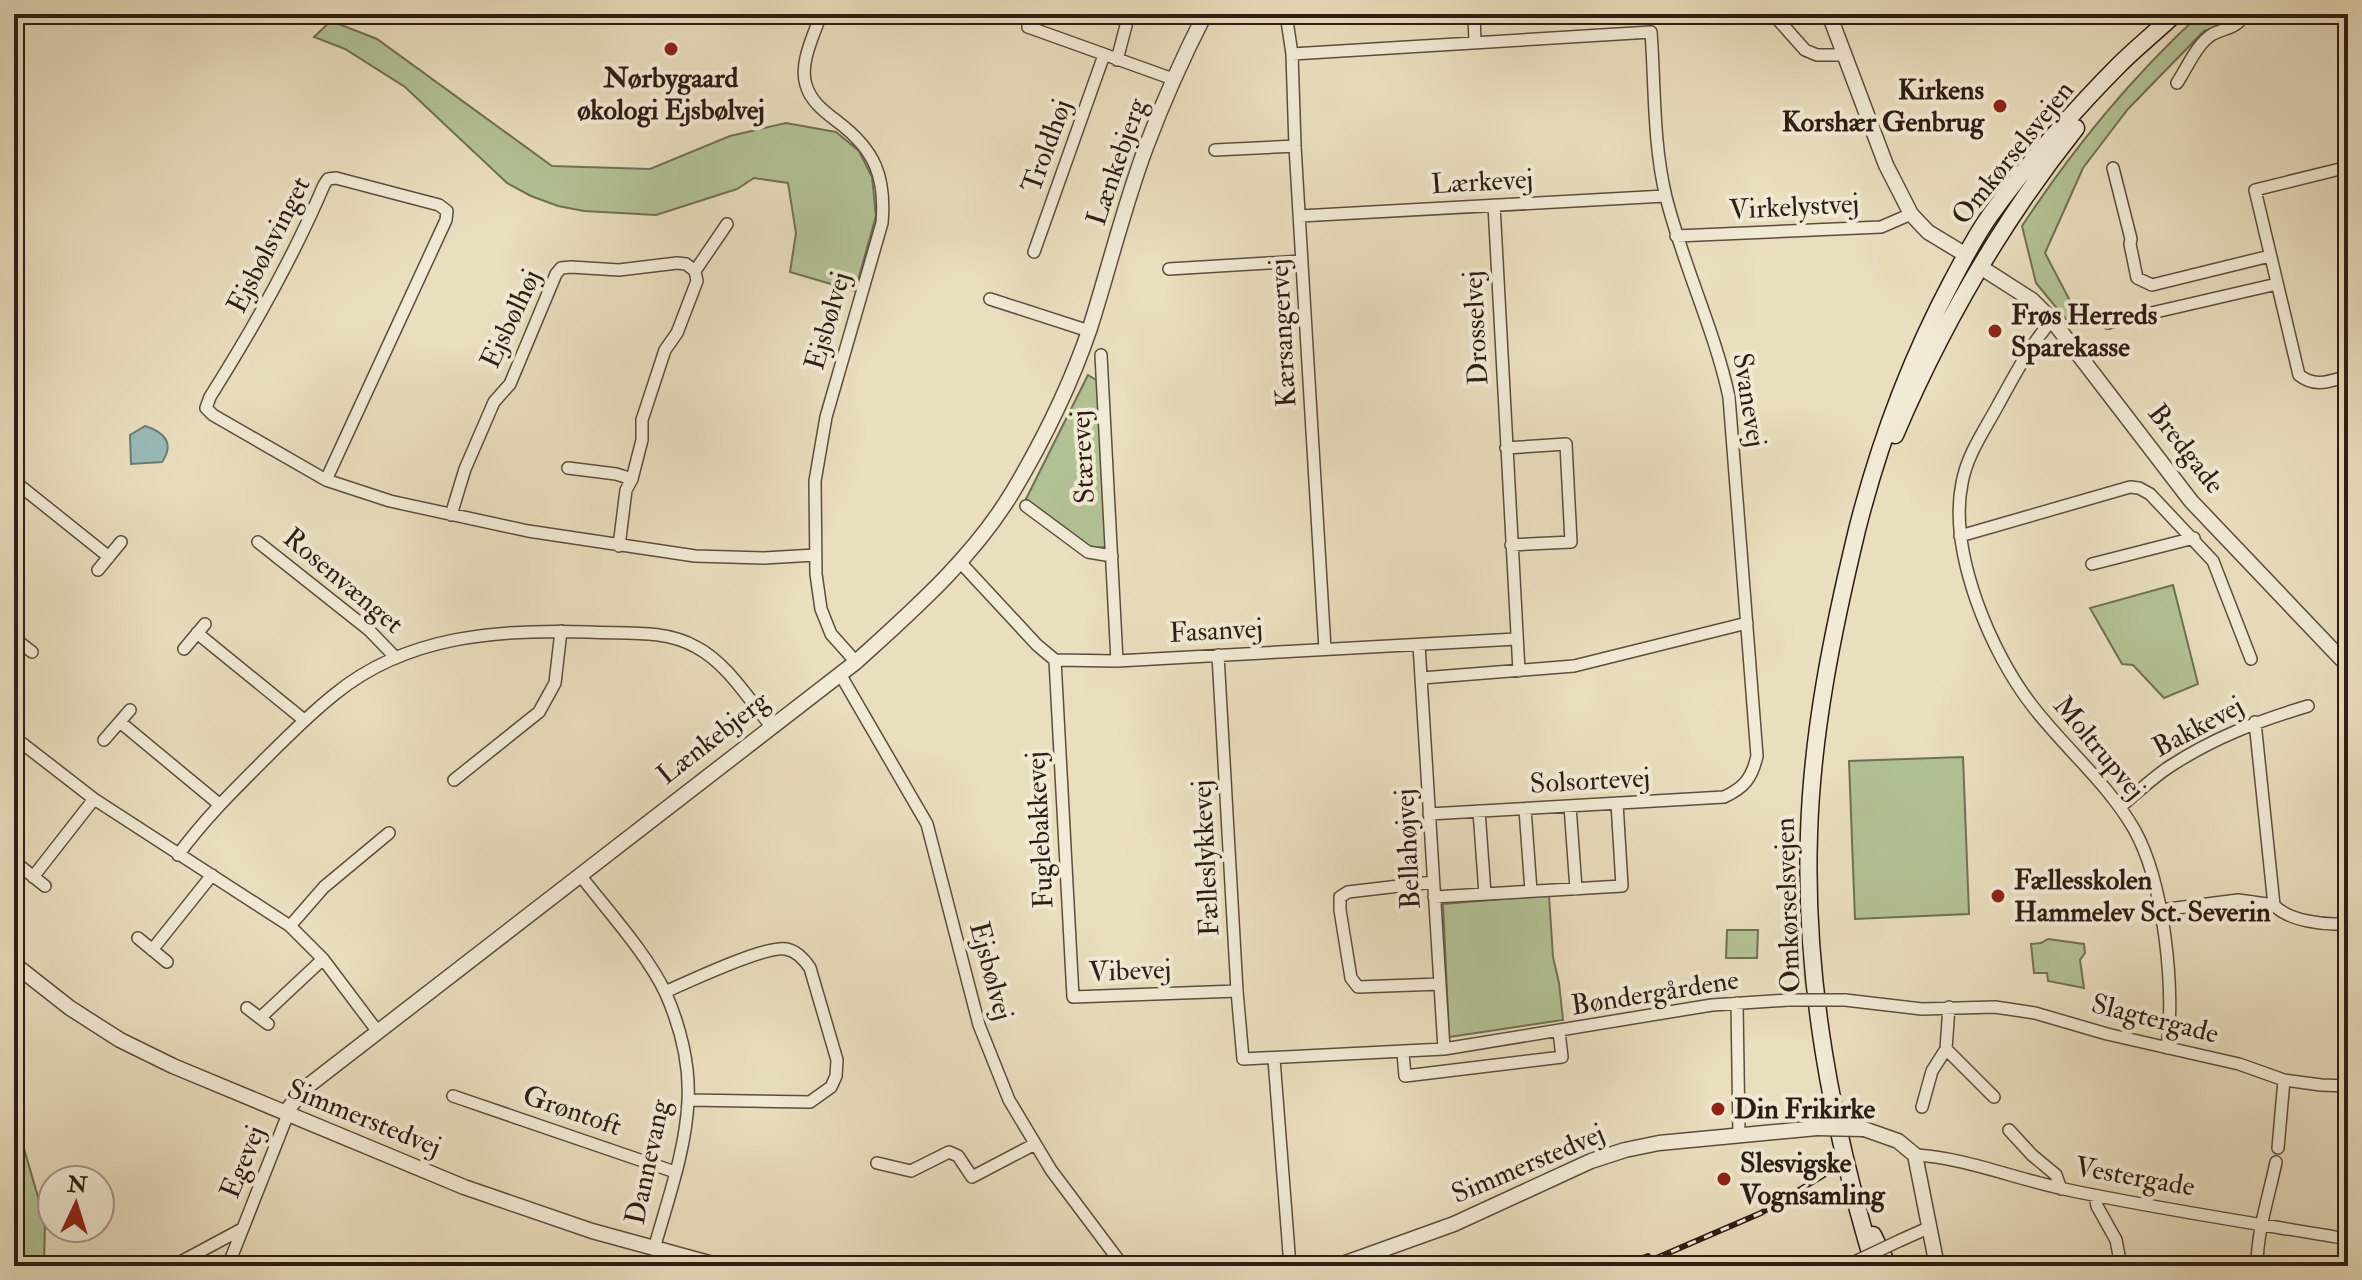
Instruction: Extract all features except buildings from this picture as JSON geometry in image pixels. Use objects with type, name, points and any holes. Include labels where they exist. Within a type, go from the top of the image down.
[{"type":"main road","name":"Omkørselsvejen","points":[[1874,1266],[1853,1194],[1827,1078],[1809,912],[1809,833],[1814,756],[1838,605],[1873,467],[1895,406],[1932,320],[1966,255],[1992,211],[2029,167],[2121,63],[2175,14]]},
{"type":"main road","name":"Omkørselsvejen","points":[[1855,541],[1879,473],[1922,375],[1982,268],[2019,206],[2068,137],[2150,37]]},
{"type":"main road","points":[[1982,268],[1981,251],[1985,241],[2019,189],[2029,167]]},
{"type":"main road","points":[[1922,375],[1934,338],[1961,281],[1966,255],[1982,268]]},
{"type":"main road","points":[[1853,1194],[1862,1266]]},
{"type":"main road","points":[[1853,1194],[1888,1266]]},
{"type":"street","name":"Ejsbølvej","points":[[821,14],[804,70],[806,86],[818,107],[853,133],[870,154],[881,177],[884,200],[882,223],[826,417],[815,481],[815,555],[821,609],[831,634],[856,662]]},
{"type":"street","points":[[1029,14],[1028,27],[1173,79]]},
{"type":"street","points":[[1117,60],[1129,14]]},
{"type":"street","name":"Lænkebjerg","points":[[286,1114],[304,1089],[856,662],[960,562],[1011,494],[1061,398],[1089,331],[1145,150],[1173,79],[1205,14]]},
{"type":"street","name":"Kærsangervej","points":[[1286,14],[1292,54],[1325,649]]},
{"type":"street","points":[[1292,54],[1475,42],[1474,14]]},
{"type":"street","points":[[1773,14],[1805,50],[1817,55],[1845,55]]},
{"type":"street","points":[[1829,14],[1886,165],[1911,214],[1928,232],[1966,255]]},
{"type":"street","points":[[2177,83],[2204,42],[2214,34],[2240,23],[2245,14]]},
{"type":"street","name":"Svanevej","points":[[1475,42],[1651,32],[1660,170],[1665,196],[1676,236],[1719,354],[1729,397],[1757,756],[1749,782]]},
{"type":"street","name":"Troldhøj","points":[[1034,252],[1104,55]]},
{"type":"street","points":[[1215,150],[1295,146]]},
{"type":"street","points":[[2348,167],[2255,190],[2299,375],[2318,384],[2348,376]]},
{"type":"street","points":[[2113,168],[2131,239],[2137,278],[2152,285],[2270,256]]},
{"type":"street","name":"Ejsbølsvinget","points":[[326,480],[446,220],[447,211],[439,205],[336,178],[328,179],[324,185],[291,260],[210,397],[206,408],[213,415],[326,480],[356,492],[451,515],[528,531],[695,556],[764,558],[815,555]]},
{"type":"street","name":"Lærkevej","points":[[1300,216],[1665,196]]},
{"type":"street","name":"Drosselvej","points":[[1494,205],[1519,671]]},
{"type":"street","name":"Virkelystvej","points":[[1676,236],[1881,227],[1911,214]]},
{"type":"street","points":[[619,546],[626,490],[642,440],[642,420],[665,350],[677,333],[697,281],[695,271],[727,224]]},
{"type":"street","points":[[1169,269],[1302,261]]},
{"type":"street","name":"Ejsbølhøj","points":[[451,515],[465,469],[494,402],[510,384],[561,268],[619,270],[677,263],[686,264],[695,271]]},
{"type":"street","name":"Bredgade","points":[[1982,268],[2032,300],[2052,320],[2191,501],[2348,666]]},
{"type":"street","points":[[2108,323],[2277,284]]},
{"type":"street","points":[[990,299],[1089,331]]},
{"type":"street","name":"Moltrupvej","points":[[2052,320],[2031,345],[1969,458],[1961,486],[1960,536],[1984,619],[2007,667],[2033,707],[2120,807],[2145,854],[2161,910],[2170,1007],[2167,1048]]},
{"type":"street","name":"Stærevej","points":[[1101,355],[1117,661]]},
{"type":"street","points":[[1506,448],[1566,444],[1571,542],[1511,545]]},
{"type":"street","points":[[568,468],[632,479]]},
{"type":"street","points":[[14,481],[109,557]]},
{"type":"street","points":[[1960,536],[2130,487],[2139,488],[2150,494],[2213,561],[2251,659]]},
{"type":"street","name":"Stærevej","points":[[1026,506],[1088,552],[1112,556]]},
{"type":"street","points":[[2092,564],[2194,538]]},
{"type":"street","points":[[98,570],[121,542]]},
{"type":"street","name":"Rosenvænget","points":[[258,542],[369,630],[396,658]]},
{"type":"street","points":[[960,562],[1037,645],[1055,660]]},
{"type":"street","points":[[1422,678],[1574,666],[1747,623]]},
{"type":"street","points":[[184,649],[201,629],[304,720]]},
{"type":"street","points":[[454,780],[539,712],[559,670],[561,631]]},
{"type":"street","name":"Rosenvænget","points":[[178,855],[219,804],[304,720],[363,674],[432,644],[468,636],[561,631],[662,636],[699,648],[720,665],[771,726]]},
{"type":"street","points":[[14,638],[32,652]]},
{"type":"street","name":"Fasanvej","points":[[1055,660],[1117,661],[1516,639]]},
{"type":"street","name":"Bellahøjvej","points":[[1419,645],[1444,1049]]},
{"type":"street","name":"Fælleslykkevej","points":[[1218,655],[1243,1059]]},
{"type":"street","name":"Fuglebakkevej","points":[[1055,660],[1073,997]]},
{"type":"street","name":"Ejsbølvej","points":[[840,674],[927,824],[979,1025],[1009,1100],[1035,1144],[1123,1266]]},
{"type":"street","name":"Bakkevej","points":[[2120,807],[2167,768],[2211,742],[2255,722],[2308,706]]},
{"type":"street","points":[[104,740],[130,710]]},
{"type":"street","points":[[120,722],[219,804]]},
{"type":"street","points":[[2255,722],[2274,905],[2281,913],[2326,923],[2348,923]]},
{"type":"street","points":[[14,737],[94,799],[290,926],[323,959],[378,1032]]},
{"type":"street","name":"Solsortevej","points":[[1429,814],[1724,797],[1749,782]]},
{"type":"street","points":[[33,877],[94,799]]},
{"type":"street","points":[[1434,897],[1622,886],[1617,803]]},
{"type":"street","points":[[1570,806],[1576,889]]},
{"type":"street","points":[[1525,809],[1531,891]]},
{"type":"street","points":[[1479,811],[1485,894]]},
{"type":"street","points":[[290,926],[324,887],[389,833]]},
{"type":"street","points":[[20,866],[45,886]]},
{"type":"street","points":[[152,950],[212,875]]},
{"type":"street","name":"Dannevang","points":[[580,875],[665,992],[684,1055],[688,1100],[675,1172],[654,1249]]},
{"type":"street","points":[[1433,882],[1348,892],[1340,897],[1340,910],[1351,978],[1358,987],[1440,984]]},
{"type":"street","points":[[2161,910],[2238,900],[2274,905]]},
{"type":"street","points":[[138,938],[167,962]]},
{"type":"street","points":[[665,992],[769,950],[792,951],[810,968],[837,1060],[836,1076],[831,1087],[810,1102],[688,1100]]},
{"type":"street","points":[[247,1008],[264,1021],[323,959]]},
{"type":"street","name":"Simmerstedvej","points":[[14,964],[70,1008],[120,1040],[173,1066],[464,1187],[592,1231],[720,1266]]},
{"type":"street","name":"Vibevej","points":[[1073,997],[1237,991]]},
{"type":"street","name":"Bøndergårdene","points":[[1243,1059],[1444,1049],[1737,1003],[1845,1000],[1922,1009],[1949,1007]]},
{"type":"street","points":[[1737,1003],[1739,1135]]},
{"type":"street","points":[[1922,1107],[1932,1071],[1946,1049],[1949,1007]]},
{"type":"street","name":"Slagtergade","points":[[1949,1007],[1995,1007],[2035,1013],[2239,1064],[2284,1080],[2348,1086]]},
{"type":"street","name":"Bøndergårdene","points":[[1403,1053],[1405,1076],[1562,1057],[1559,1032]]},
{"type":"street","points":[[1946,1049],[1994,1097]]},
{"type":"street","points":[[1274,1059],[1290,1266]]},
{"type":"street","points":[[2278,1148],[2284,1080]]},
{"type":"street","name":"Grøntoft","points":[[453,1096],[675,1172]]},
{"type":"street","name":"Egevej","points":[[228,1266],[286,1114]]},
{"type":"street","name":"Simmerstedvej","points":[[1337,1266],[1454,1224],[1591,1161],[1659,1143],[1817,1128],[1864,1129],[1888,1137],[1915,1155]]},
{"type":"street","points":[[2009,1130],[2056,1175],[2061,1189]]},
{"type":"street","points":[[877,1163],[911,1171],[949,1152],[958,1156],[972,1177],[1035,1144]]},
{"type":"street","points":[[1915,1155],[1937,1266]]},
{"type":"street","name":"Vestergade","points":[[1915,1155],[1936,1156],[2095,1196],[2348,1239]]},
{"type":"street","points":[[2257,1266],[2258,1238],[2276,1162]]},
{"type":"street","points":[[2095,1196],[2097,1206],[2116,1240],[2121,1266]]},
{"type":"street","points":[[1846,1266],[1928,1228]]},
{"type":"street","name":"Egevej","points":[[173,1266],[242,1229]]},
{"type":"green space","points":[[2200,14],[2238,14],[2233,22],[2204,31],[2128,109],[2083,168],[2045,253],[2079,318],[2069,323],[2036,283],[2022,226],[2105,114],[2150,63]]},
{"type":"green space","points":[[331,21],[377,39],[552,166],[650,169],[730,136],[786,123],[836,132],[859,151],[872,177],[876,216],[855,291],[790,272],[796,233],[788,183],[754,178],[737,189],[656,215],[584,211],[558,206],[507,183],[405,87],[345,49],[314,37]]},
{"type":"green space","points":[[1088,375],[1098,381],[1107,547],[1090,548],[1025,501]]},
{"type":"green space","points":[[2173,585],[2198,684],[2164,698],[2133,665],[2122,664],[2090,608]]},
{"type":"green space","points":[[1963,757],[1969,914],[1855,919],[1849,761]]},
{"type":"green space","points":[[1549,895],[1553,957],[1563,1020],[1449,1037],[1443,904]]},
{"type":"green space","points":[[1727,930],[1758,930],[1757,958],[1726,958]]},
{"type":"green space","points":[[2048,939],[2084,944],[2085,953],[2080,960],[2084,988],[2048,981],[2047,973],[2034,973],[2031,944]]},
{"type":"green space","points":[[14,1122],[36,1190],[36,1244],[44,1244],[44,1266],[14,1266]]},
{"type":"water","points":[[145,426],[158,431],[166,439],[166,455],[162,462],[131,464],[130,435]]},
{"type":"railway","points":[[1638,1266],[1761,1213],[1824,1175]]},
{"type":"railway","points":[[1621,1266],[1648,1256]]},
{"type":"place","name":"Nørbygaard økologi Ejsbølvej","points":[[671,49]]},
{"type":"place","name":"Kirkens Korshær Genbrug","points":[[2000,106]]},
{"type":"place","name":"Frøs Herreds Sparekasse","points":[[1995,331]]},
{"type":"place","name":"Fællesskolen Hammelev Sct. Severin","points":[[1998,896]]},
{"type":"place","name":"Din Frikirke","points":[[1718,1109]]},
{"type":"place","name":"Slesvigske Vognsamling","points":[[1724,1179]]}]
